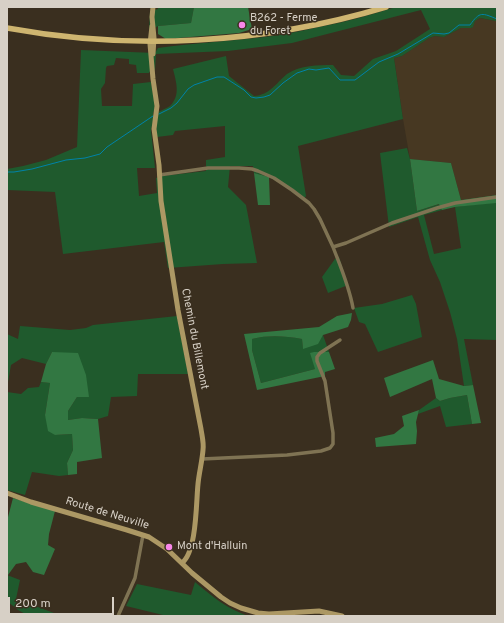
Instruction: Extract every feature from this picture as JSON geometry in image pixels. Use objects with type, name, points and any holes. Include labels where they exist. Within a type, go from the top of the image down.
[{"type":"main road","points":[[7,28],[72,37],[152,43],[243,37],[294,29],[341,19],[386,7]]},
{"type":"street","name":"Chemin du Billemont","points":[[153,7],[152,63],[157,106],[154,133],[161,201],[172,276],[202,434],[203,450],[198,483],[194,533],[188,556],[182,564]]},
{"type":"street","points":[[159,175],[208,168],[248,168],[274,178],[300,195],[309,203],[320,218],[344,275],[350,292],[353,308]]},
{"type":"street","points":[[333,247],[346,243],[392,222],[437,208],[455,203],[497,197]]},
{"type":"street","points":[[202,459],[287,455],[328,450],[333,445],[332,425],[324,378],[317,363],[317,359],[320,353],[340,340]]},
{"type":"street","name":"Route de Neuville","points":[[7,493],[152,539],[163,546],[221,597],[238,607],[264,613],[296,613],[310,611],[342,616]]},
{"type":"street","points":[[118,616],[135,578],[143,535]]},
{"type":"street","name":"Route de Neuville","points":[[192,573],[214,596],[226,604],[243,612],[265,616]]},
{"type":"street","name":"Route de Neuville","points":[[281,616],[296,613]]},
{"type":"shaded area","points":[[480,18],[497,22],[497,195],[461,200],[451,163],[410,159],[394,58],[402,56],[429,38],[435,36],[444,37],[461,28],[471,28],[475,21]]},
{"type":"green space","points":[[158,7],[194,7],[191,23],[158,26],[149,31],[150,11],[158,9]]},
{"type":"green space","points":[[194,7],[248,7],[252,29],[239,33],[166,39],[158,34],[158,26],[191,23]]},
{"type":"green space","points":[[396,7],[497,7],[497,22],[480,18],[475,21],[473,27],[471,28],[461,28],[444,37],[435,36],[429,38],[402,56],[394,58],[403,119],[298,146],[306,196],[303,200],[283,185],[269,177],[254,173],[253,166],[230,166],[228,187],[246,205],[257,263],[168,268],[164,242],[63,254],[55,192],[7,190],[7,169],[46,160],[77,147],[81,50],[155,53],[158,48],[285,34],[338,23]],"holes":[[[421,10],[430,29],[396,51],[373,59],[354,76],[341,75],[333,65],[303,67],[287,74],[269,91],[254,96],[229,76],[226,56],[173,69],[177,93],[170,106],[158,112],[156,128],[157,137],[173,135],[175,131],[225,126],[225,157],[206,160],[206,171],[156,178],[157,193],[139,196],[137,168],[155,168],[151,130],[155,106],[151,82],[133,84],[132,106],[102,106],[101,89],[105,83],[106,68],[107,66],[114,65],[116,58],[129,59],[129,64],[136,65],[137,73],[149,73],[155,70],[156,54],[228,51],[292,43]]]},
{"type":"green space","points":[[407,148],[410,159],[417,211],[440,204],[442,210],[424,215],[434,254],[461,248],[455,207],[497,202],[497,340],[464,339],[473,385],[464,386],[457,339],[450,312],[440,282],[430,260],[418,217],[389,227],[380,153]]},
{"type":"green space","points":[[410,159],[451,163],[461,200],[497,195],[497,210],[496,203],[455,207],[442,210],[439,204],[417,211]]},
{"type":"green space","points":[[254,173],[269,177],[270,205],[258,205]]},
{"type":"green space","points":[[339,257],[348,285],[328,293],[322,277],[335,259]]},
{"type":"green space","points":[[412,295],[416,304],[422,337],[378,352],[365,324],[359,322],[354,308],[382,304]]},
{"type":"green space","points":[[352,313],[348,327],[323,335],[318,344],[303,349],[302,339],[277,336],[252,339],[252,350],[261,383],[315,369],[310,353],[314,352],[329,352],[335,369],[325,372],[325,376],[257,390],[244,334],[319,327],[337,316]]},
{"type":"green space","points":[[177,316],[188,374],[138,374],[137,396],[111,397],[108,416],[98,419],[82,418],[68,420],[68,411],[77,397],[89,397],[52,352],[46,364],[22,358],[11,365],[7,388],[7,334],[18,339],[20,326],[70,330],[86,328],[93,325]]},
{"type":"green space","points":[[323,335],[329,352],[314,352],[315,369],[261,383],[252,350],[252,339],[277,336],[302,339],[303,348]]},
{"type":"green space","points":[[52,352],[78,353],[86,375],[89,397],[77,397],[68,411],[68,420],[82,418],[98,419],[102,458],[77,462],[77,474],[68,475],[67,463],[73,450],[72,434],[55,435],[48,431],[45,415],[50,383],[41,382],[46,364]]},
{"type":"green space","points":[[433,360],[439,379],[464,386],[473,385],[481,423],[472,424],[467,395],[440,401],[436,398],[432,379],[390,397],[384,378]]},
{"type":"green space","points":[[41,382],[50,383],[45,415],[55,435],[72,434],[73,450],[67,463],[68,475],[59,476],[32,472],[25,495],[7,490],[7,392],[21,394],[28,388],[39,387]]},
{"type":"green space","points":[[467,395],[472,424],[446,427],[440,406],[418,414],[419,410],[436,398],[440,401]]},
{"type":"green space","points":[[419,410],[416,422],[416,444],[376,447],[375,438],[394,434],[404,426],[402,416]]},
{"type":"green space","points":[[13,498],[55,511],[49,534],[48,545],[55,549],[44,575],[33,572],[26,562],[16,564],[7,575],[7,521]]},
{"type":"green space","points":[[7,575],[20,580],[16,599],[54,613],[53,616],[29,616],[18,610],[7,601]]},
{"type":"green space","points":[[195,582],[226,606],[248,616],[167,616],[126,606],[137,584],[191,595]]},
{"type":"waterway","points":[[159,114],[171,108],[188,89],[194,85],[217,77],[224,77],[244,90],[251,97],[256,98],[270,95],[297,73],[309,69],[316,70],[329,68],[340,80],[355,80],[379,62],[398,54],[433,33],[449,33],[459,25],[470,25],[476,17],[482,14],[497,19]]},
{"type":"waterway","points":[[7,172],[32,169],[66,160],[85,158],[100,154],[107,147],[153,116]]},
{"type":"place","name":"B262 - Ferme du Foret","points":[[242,25]]},
{"type":"place","name":"Mont d'Halluin","points":[[169,547]]}]
